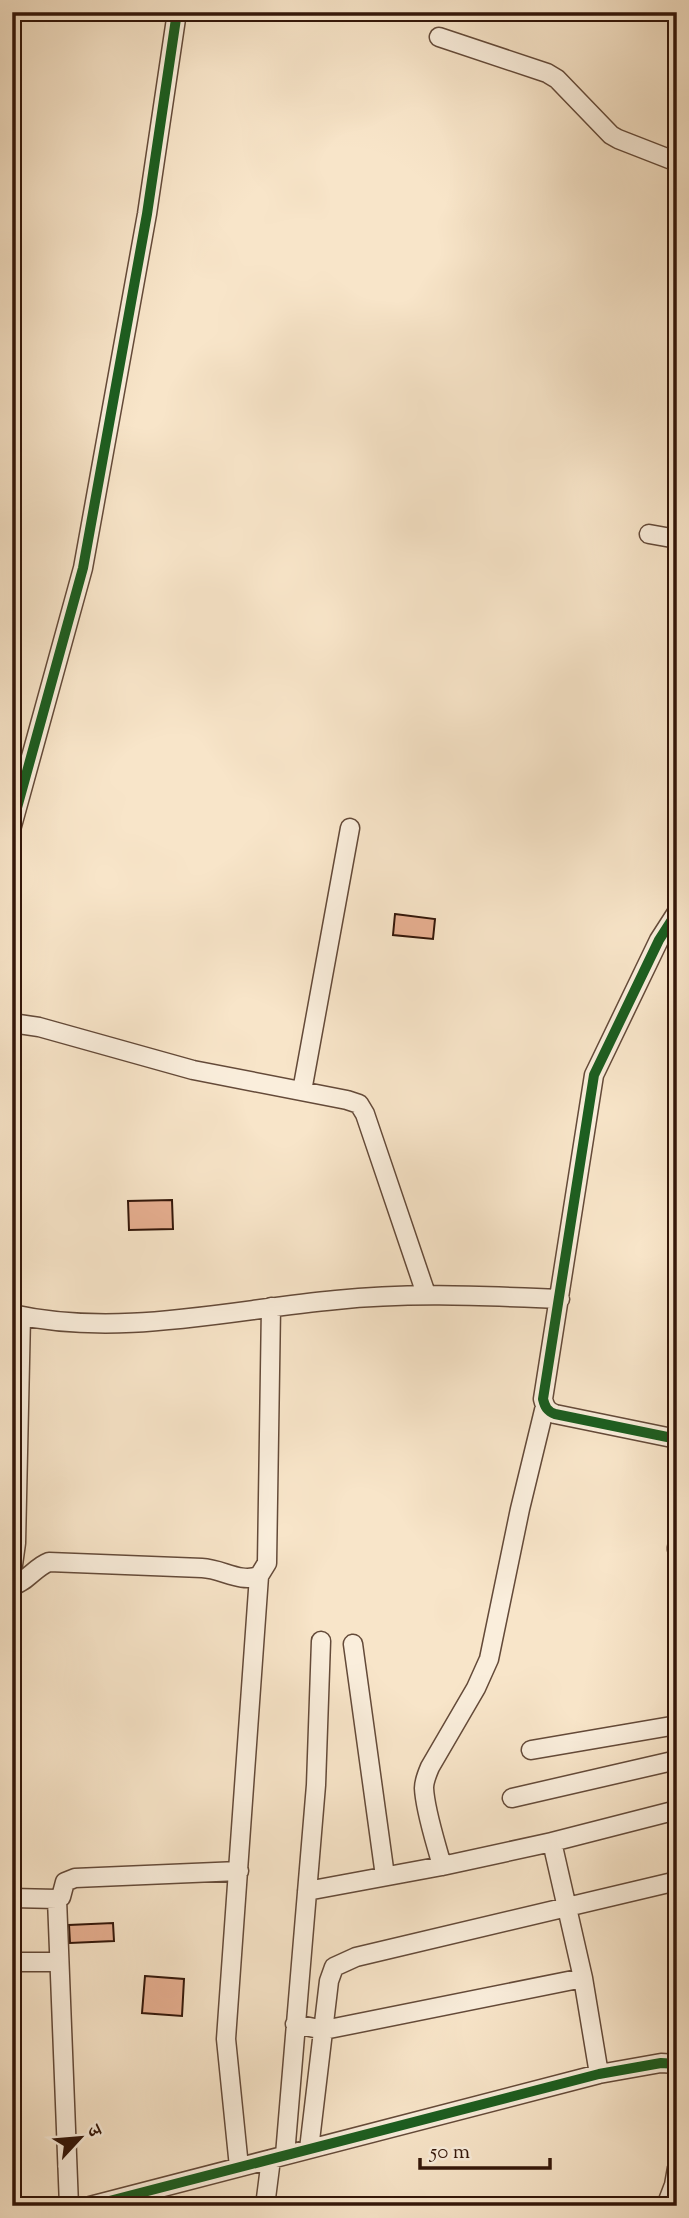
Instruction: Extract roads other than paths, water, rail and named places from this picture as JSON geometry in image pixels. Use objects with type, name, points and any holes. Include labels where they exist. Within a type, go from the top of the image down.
[{"type":"street","points":[[12,825],[83,568],[146,214],[177,12]]},
{"type":"street","points":[[439,37],[547,73],[564,84],[611,135],[677,162]]},
{"type":"street","points":[[649,534],[677,539]]},
{"type":"street","points":[[302,1091],[350,828]]},
{"type":"street","points":[[677,912],[659,940],[594,1075],[543,1399],[549,1412],[555,1414],[677,1439]]},
{"type":"street","points":[[12,1023],[39,1027],[193,1070],[359,1104],[365,1114],[426,1294]]},
{"type":"street","points":[[12,1573],[16,1542],[17,1315],[47,1321],[137,1324],[338,1299],[426,1294],[560,1298]]},
{"type":"street","points":[[239,2168],[226,2039],[259,1576],[267,1563],[271,1307]]},
{"type":"street","points":[[442,1866],[426,1800],[426,1777],[476,1688],[489,1659],[520,1509],[545,1406]]},
{"type":"street","points":[[12,1586],[19,1584],[49,1562],[214,1569],[241,1579],[259,1576]]},
{"type":"street","points":[[265,2206],[278,2157],[295,2024],[316,1785],[321,1641]]},
{"type":"street","points":[[353,1644],[385,1876]]},
{"type":"street","points":[[531,1750],[677,1725]]},
{"type":"street","points":[[512,1798],[677,1760]]},
{"type":"street","points":[[307,1891],[552,1842],[677,1810]]},
{"type":"street","points":[[552,1842],[583,1978],[599,2074]]},
{"type":"street","points":[[12,1898],[57,1899],[61,1897],[63,1885],[69,1879],[239,1871]]},
{"type":"street","points":[[309,2149],[329,1980],[334,1967],[346,1961],[677,1881]]},
{"type":"street","points":[[57,1899],[69,2206]]},
{"type":"street","points":[[12,1962],[59,1962]]},
{"type":"street","points":[[295,2024],[324,2030],[583,1978]]},
{"type":"street","points":[[90,2206],[599,2074],[661,2063],[677,2064]]},
{"type":"street","points":[[666,2206],[677,2168]]}]
